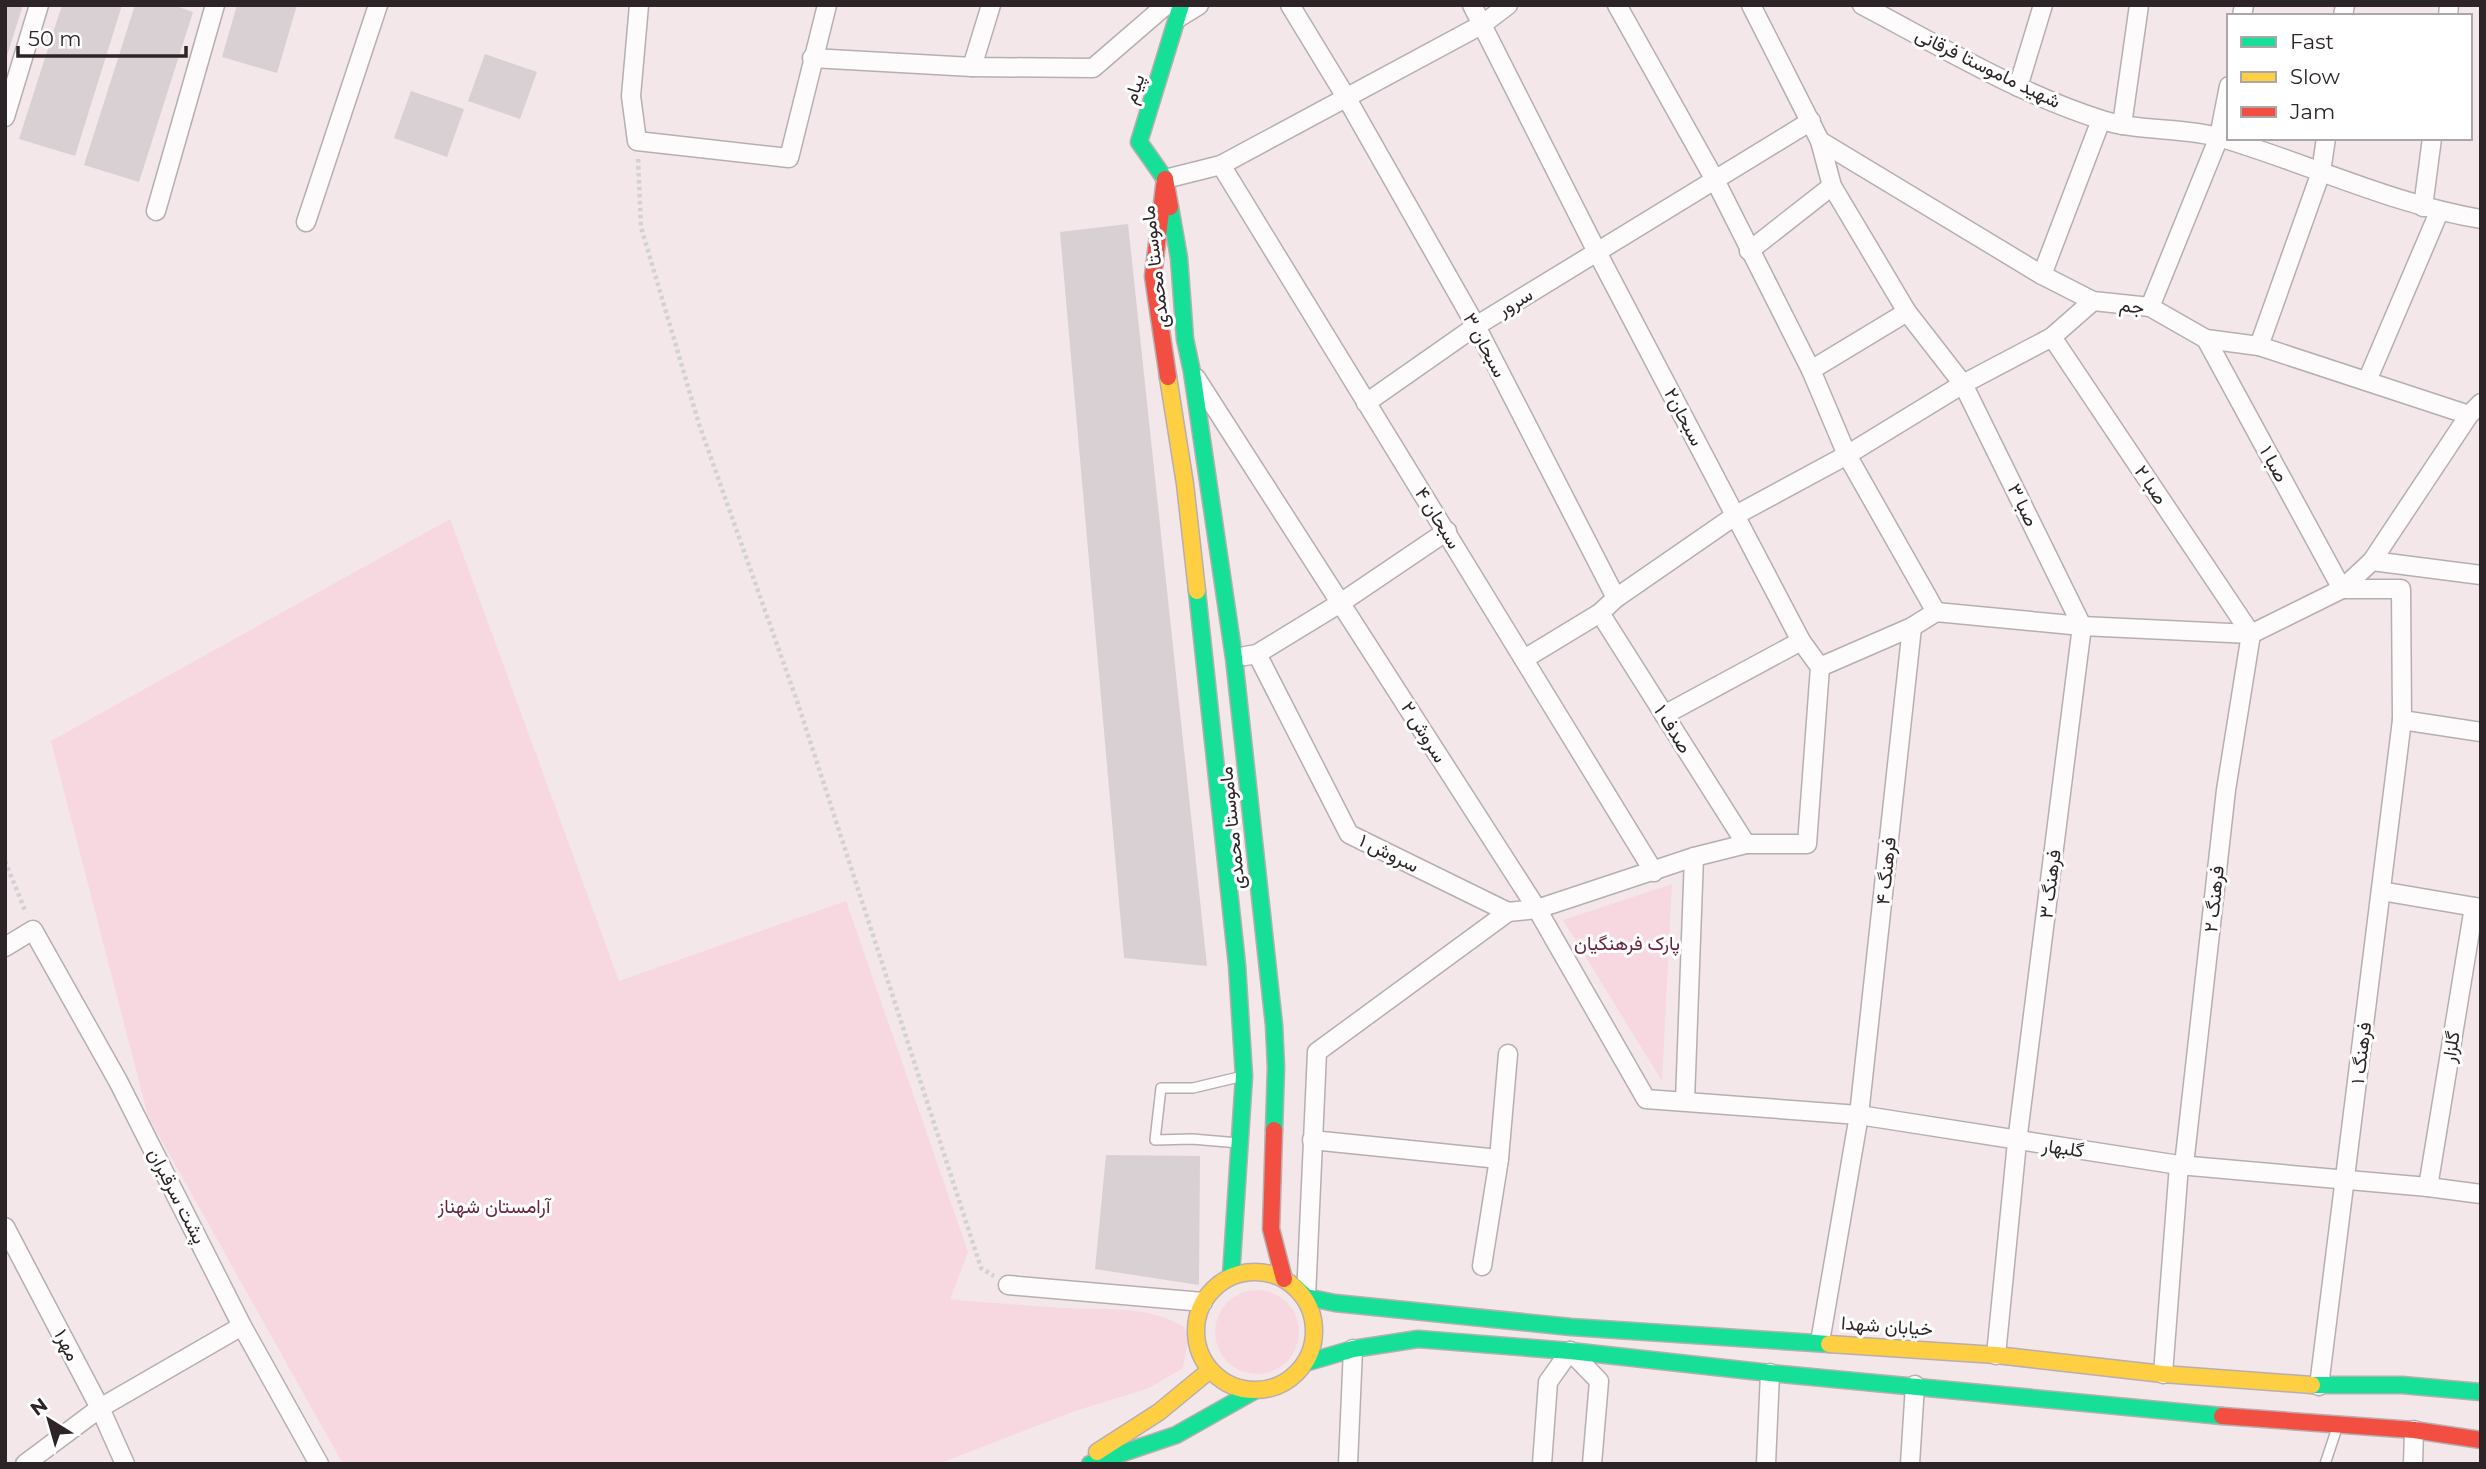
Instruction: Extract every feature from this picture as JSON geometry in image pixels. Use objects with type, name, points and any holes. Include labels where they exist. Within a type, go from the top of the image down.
[{"type":"main road","name":"پیام","points":[[1166,179],[1139,142],[1175,10]]},
{"type":"main road","name":"ماموستا محمدی","points":[[1166,179],[1179,258],[1185,339],[1234,658],[1274,1025],[1276,1079],[1270,1229],[1295,1287]]},
{"type":"main road","name":"ماموستا محمدی","points":[[1166,179],[1153,276],[1185,484],[1210,701],[1237,965],[1244,1076],[1231,1276]]},
{"type":"main road","points":[[1249,1272],[1258,1272],[1295,1287],[1303,1296],[1314,1322],[1315,1336],[1305,1363],[1292,1378],[1274,1388],[1254,1391],[1237,1388],[1222,1381],[1200,1355],[1195,1337],[1196,1319],[1203,1302],[1231,1276],[1249,1272]]},
{"type":"main road","name":"خیابان شهدا","points":[[1295,1287],[1349,1304],[1571,1327],[1996,1354],[2162,1374],[2319,1386],[2402,1385],[2481,1392]]},
{"type":"main road","points":[[1305,1363],[1353,1349],[1418,1339],[2414,1430],[2481,1440]]},
{"type":"main road","points":[[1079,1464],[1159,1412],[1210,1370]]},
{"type":"main road","points":[[1090,1464],[1176,1435],[1254,1391]]},
{"type":"street","points":[[5,117],[8,94],[39,5]]},
{"type":"street","points":[[156,211],[215,5]]},
{"type":"street","points":[[306,222],[378,5]]},
{"type":"street","points":[[639,5],[631,96],[637,141],[789,158],[827,5]]},
{"type":"street","points":[[972,67],[991,5]]},
{"type":"street","points":[[812,58],[972,67],[1093,68],[1175,10],[1199,5]]},
{"type":"street","name":"سبحان ۳","points":[[1290,5],[1346,97],[1476,326],[1616,598]]},
{"type":"street","name":"سبحان۲","points":[[1472,5],[1597,252],[1801,641],[1820,667]]},
{"type":"street","points":[[1166,179],[1221,165],[1483,24],[1508,5]]},
{"type":"street","points":[[1617,5],[1715,180],[1811,370],[1847,455],[1936,612]]},
{"type":"street","name":"صبا ۳","points":[[1751,5],[1820,141],[1832,186],[1908,312],[1963,384],[2082,626]]},
{"type":"street","name":"شهید ماموستا فرقانی","points":[[1862,5],[2018,87],[2101,120],[2227,140]]},
{"type":"street","points":[[2018,87],[2043,5]]},
{"type":"street","points":[[2122,125],[2139,5]]},
{"type":"street","points":[[2150,307],[2219,137],[2227,96]]},
{"type":"street","points":[[2042,275],[2101,120]]},
{"type":"street","name":"سرور","points":[[1366,403],[1476,326],[1811,121]]},
{"type":"street","name":"شهید ماموستا فرقانی","points":[[2228,140],[2431,209],[2481,219]]},
{"type":"street","points":[[2259,346],[2321,172],[2326,140]]},
{"type":"street","points":[[2367,381],[2431,209],[2432,140]]},
{"type":"street","name":"جم","points":[[1820,141],[2042,275],[2092,301],[2150,307],[2206,338],[2259,346],[2367,381],[2475,409]]},
{"type":"street","name":"سبحان ۴","points":[[1221,165],[1654,872]]},
{"type":"street","points":[[1749,251],[1832,186]]},
{"type":"street","points":[[1524,659],[1600,613],[1616,598],[1736,515],[1847,455],[1963,384],[2052,337],[2092,301]]},
{"type":"street","points":[[1811,370],[1908,312]]},
{"type":"street","name":"صبا ۲","points":[[2052,337],[2251,634]]},
{"type":"street","name":"صبا ۱","points":[[2206,338],[2343,589]]},
{"type":"street","name":"سروش ۲","points":[[1192,372],[1537,909],[1646,1098]]},
{"type":"street","points":[[1295,1287],[1312,1140],[1317,1052],[1508,912],[1537,909],[1746,844],[1807,844],[1820,667],[1912,627],[1936,612],[2082,626],[2251,634],[2343,589],[2372,561],[2475,409]]},
{"type":"street","points":[[1234,658],[1258,654],[1342,602],[1447,531]]},
{"type":"street","points":[[2372,561],[2481,575]]},
{"type":"street","name":"فرهنگ ۱","points":[[2319,1386],[2402,720],[2401,589],[2343,589]]},
{"type":"street","name":"صدف ۱","points":[[1600,613],[1746,844]]},
{"type":"street","name":"فرهنگ ۳","points":[[1996,1354],[2017,1142],[2082,626]]},
{"type":"street","name":"فرهنگ ۴","points":[[1820,1342],[1859,1115],[1912,627]]},
{"type":"street","name":"فرهنگ ۲","points":[[2162,1374],[2182,1165],[2226,790],[2251,634]]},
{"type":"street","points":[[1664,715],[1801,641]]},
{"type":"street","name":"سروش ۱","points":[[1258,654],[1349,834],[1508,912]]},
{"type":"street","points":[[2402,720],[2481,732]]},
{"type":"street","points":[[1685,1101],[1694,858]]},
{"type":"street","points":[[2381,891],[2478,908]]},
{"type":"street","name":"گلزار","points":[[2428,1187],[2478,908]]},
{"type":"street","points":[[5,947],[33,930]]},
{"type":"street","name":"پشت سرقبران","points":[[33,930],[118,1082],[242,1326],[319,1464]]},
{"type":"street","points":[[1482,1266],[1499,1158],[1508,1054]]},
{"type":"street","name":"گلبهار","points":[[1646,1098],[1859,1115],[2017,1142],[2182,1165],[2481,1194]]},
{"type":"street","points":[[1312,1140],[1499,1158]]},
{"type":"street","name":"مهر۱","points":[[5,1227],[100,1408],[125,1464]]},
{"type":"street","points":[[1008,1285],[1203,1302]]},
{"type":"street","points":[[24,1464],[100,1408],[242,1326]]},
{"type":"street","points":[[1542,1464],[1548,1382],[1570,1351],[1571,1327]]},
{"type":"street","points":[[1349,1464],[1353,1349]]},
{"type":"street","points":[[1570,1351],[1599,1381],[1592,1464]]},
{"type":"street","points":[[1766,1464],[1770,1373]]},
{"type":"street","points":[[1910,1464],[1915,1385]]},
{"type":"street","points":[[2413,1464],[2414,1430]]},
{"type":"lane","points":[[1241,1143],[1192,1139],[1154,1140],[1161,1088],[1193,1088],[1244,1076]]},
{"type":"lane","points":[[2325,1464],[2338,1425]]},
{"type":"path","points":[[637,141],[641,226],[699,424],[797,701],[981,1268],[1008,1285]]},
{"type":"path","points":[[5,861],[33,930]]},
{"type":"green space","name":"آرامستان شهناز","points":[[450,519],[619,981],[846,901],[968,1252],[950,1299],[1125,1310],[1156,1315],[1184,1327],[1188,1339],[1183,1368],[1149,1388],[1075,1411],[938,1464],[343,1464],[148,1116],[51,741]]},
{"type":"green space","name":"پارک فرهنگیان","points":[[1672,884],[1662,1081],[1563,920]]},
{"type":"green space","points":[[1249,1290],[1265,1290],[1281,1297],[1292,1308],[1299,1324],[1296,1348],[1287,1362],[1265,1374],[1249,1374],[1233,1367],[1222,1356],[1215,1340],[1215,1324],[1222,1308],[1233,1297]]},
{"type":"building","points":[[5,5],[23,5],[6,59],[5,59]]},
{"type":"building","points":[[62,5],[122,5],[75,156],[19,139]]},
{"type":"building","points":[[135,5],[173,5],[193,12],[139,182],[84,165]]},
{"type":"building","points":[[237,5],[297,5],[277,73],[222,57]]},
{"type":"building","points":[[485,54],[537,72],[520,119],[468,101]]},
{"type":"building","points":[[411,91],[464,109],[447,157],[394,138]]},
{"type":"building","points":[[1128,224],[1207,966],[1124,958],[1060,232]]},
{"type":"building","points":[[1106,1155],[1200,1156],[1199,1285],[1095,1269]]},
{"type":"traffic: fast","points":[[1165,179],[1139,142],[1181,5]]},
{"type":"traffic: fast","points":[[1170,207],[1179,258],[1185,339],[1234,658],[1274,1025],[1274,1130]]},
{"type":"traffic: fast","points":[[1197,591],[1237,965],[1244,1076],[1231,1276]]},
{"type":"traffic: fast","points":[[1294,1286],[1306,1297],[1335,1303],[1571,1327],[1829,1344]]},
{"type":"traffic: fast","points":[[1305,1363],[1353,1349],[1418,1339],[1570,1351],[2222,1416]]},
{"type":"traffic: fast","points":[[2312,1385],[2402,1385],[2481,1392]]},
{"type":"traffic: fast","points":[[1090,1464],[1176,1435],[1254,1391]]},
{"type":"traffic: slow","points":[[1168,377],[1185,484],[1197,591]]},
{"type":"traffic: slow","points":[[1255,1272],[1278,1276],[1297,1289],[1310,1308],[1314,1331],[1310,1354],[1297,1373],[1278,1386],[1255,1390],[1232,1386],[1213,1373],[1200,1354],[1196,1331],[1200,1308],[1213,1289],[1232,1276],[1255,1272]]},
{"type":"traffic: slow","points":[[1829,1344],[1996,1355],[2163,1374],[2312,1385]]},
{"type":"traffic: slow","points":[[1097,1452],[1159,1412],[1210,1370]]},
{"type":"traffic: jam","points":[[1168,377],[1153,276],[1165,179],[1170,207]]},
{"type":"traffic: jam","points":[[1274,1130],[1271,1229],[1284,1279]]},
{"type":"traffic: jam","points":[[2222,1416],[2414,1430],[2481,1440]]}]
